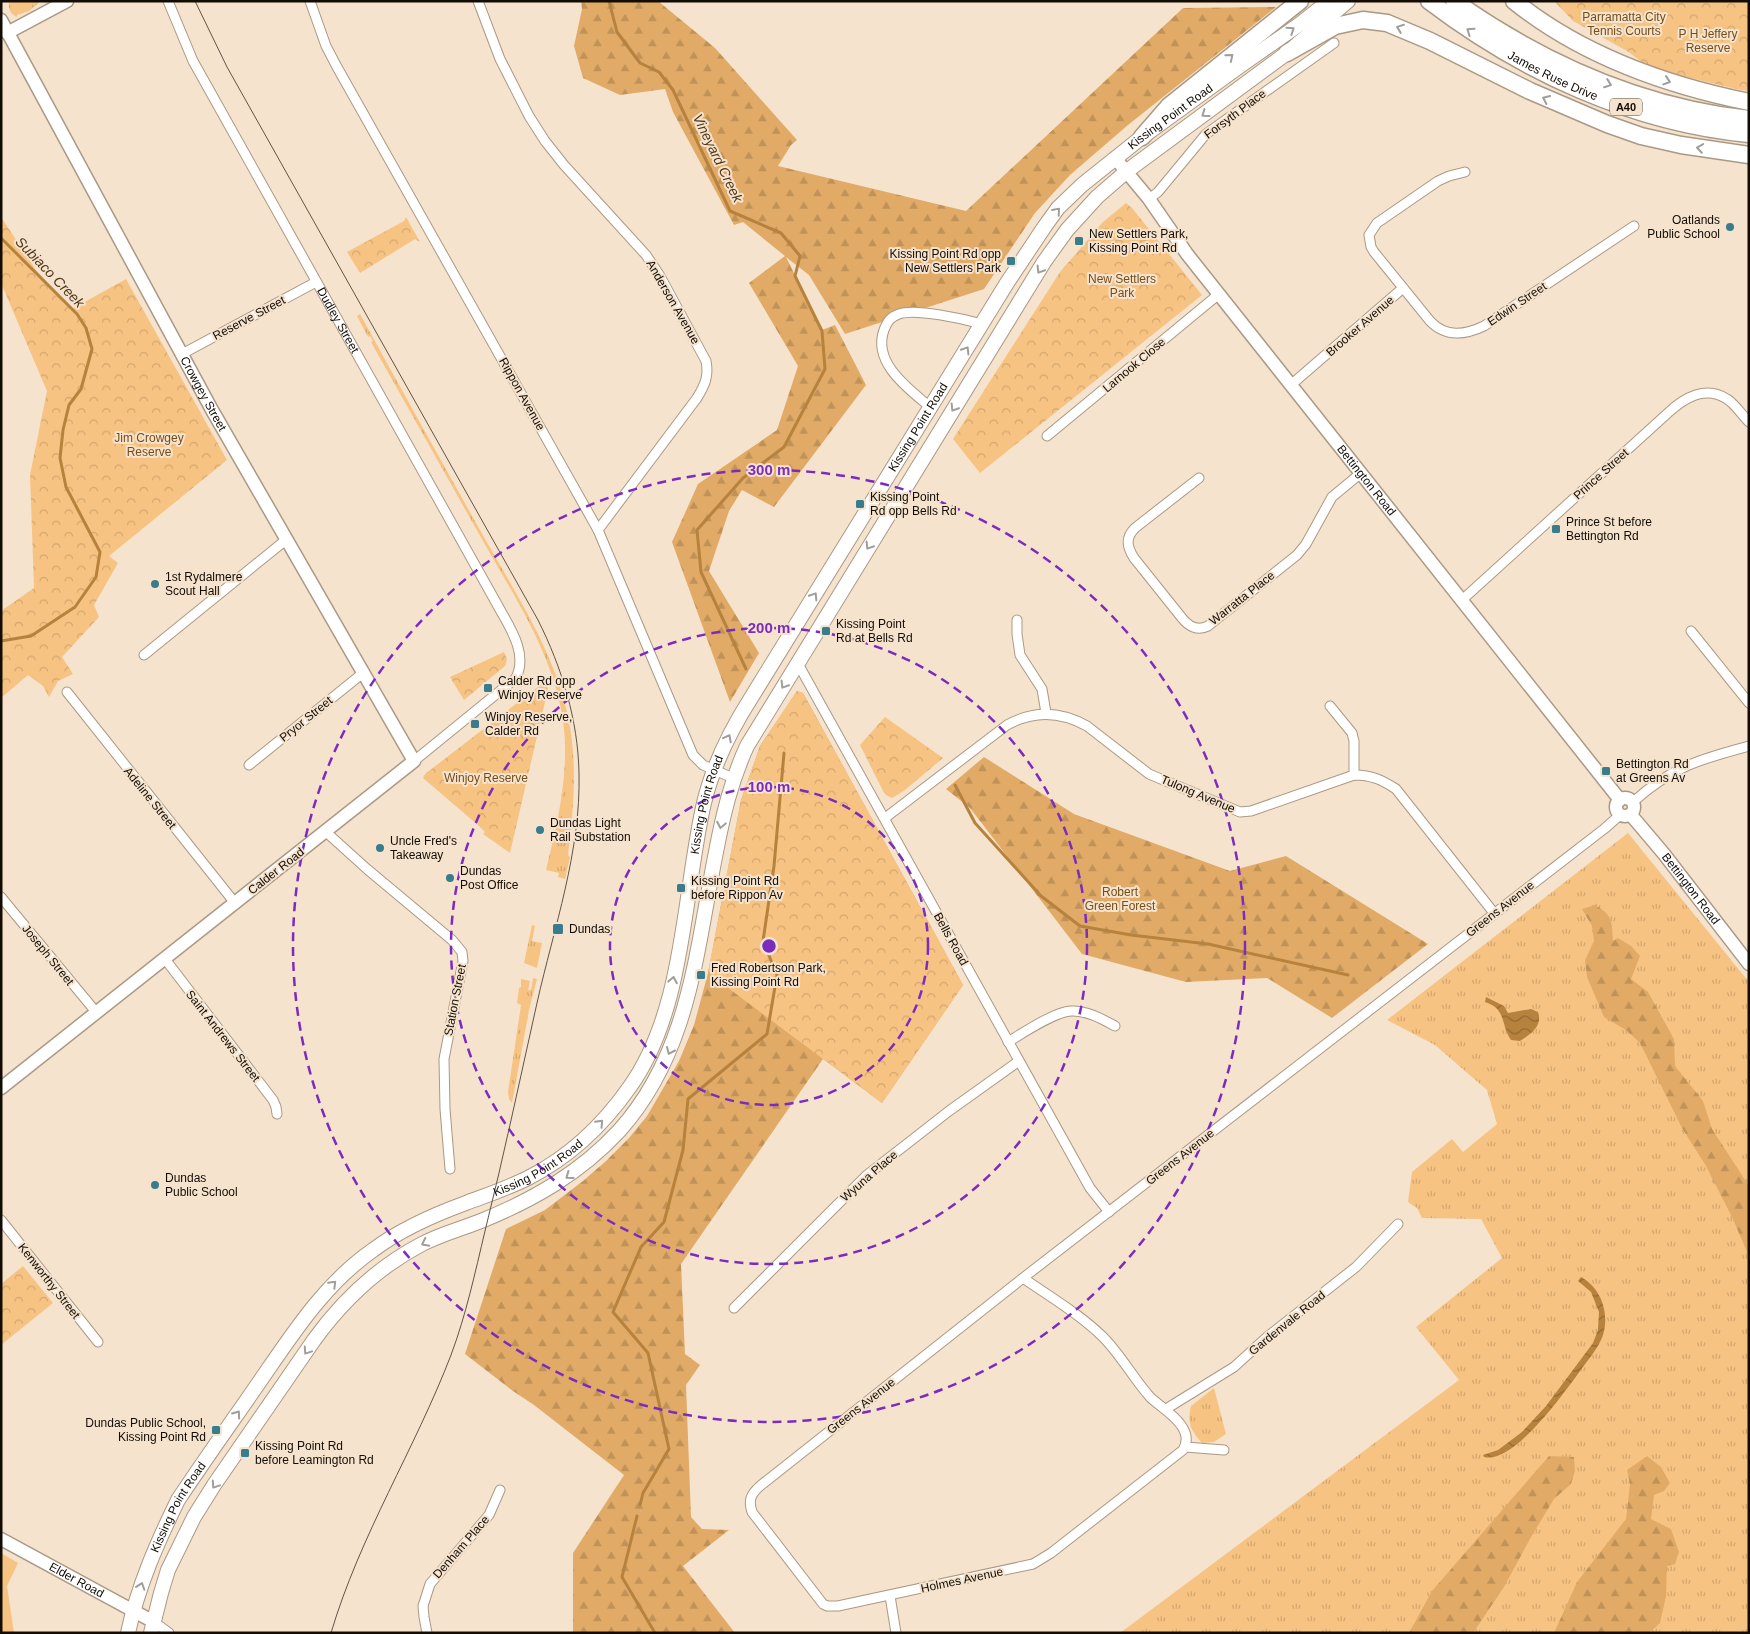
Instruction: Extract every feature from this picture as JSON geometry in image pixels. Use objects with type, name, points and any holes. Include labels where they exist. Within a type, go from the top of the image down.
[{"type":"highway","points":[[1142,137],[1169,106],[1300,1]]},
{"type":"highway","name":"James Ruse Drive","points":[[1429,1],[1478,37],[1544,74],[1580,90],[1651,115],[1729,132],[1749,134]]},
{"type":"highway","name":"James Ruse Drive","points":[[1454,1],[1516,42],[1581,74],[1646,98],[1720,116],[1749,119]]},
{"type":"highway","points":[[1514,1],[1529,14],[1562,34],[1626,66],[1692,89],[1749,102]]},
{"type":"highway","points":[[1287,54],[1335,26],[1363,20],[1387,23],[1430,41],[1547,99],[1607,124],[1641,136],[1681,145],[1749,155]]},
{"type":"main road","name":"Kissing Point Road","points":[[128,1633],[132,1611],[152,1555],[178,1500],[300,1323],[325,1292],[370,1252],[406,1228],[527,1178],[561,1158],[590,1134],[629,1088],[639,1073],[656,1040],[667,1005],[681,939],[701,819],[714,770],[728,737],[930,407],[1045,226],[1082,185],[1115,158],[1329,1]]},
{"type":"main road","name":"Kissing Point Road","points":[[152,1627],[168,1570],[202,1504],[314,1340],[351,1295],[384,1267],[421,1244],[511,1209],[564,1179],[606,1144],[642,1102],[672,1047],[685,1009],[723,814],[734,778],[747,746],[1044,262],[1067,230],[1097,197],[1127,171],[1287,54],[1348,1]]},
{"type":"street","points":[[8,33],[67,1]]},
{"type":"street","name":"Dudley Street","points":[[168,1],[193,61],[514,637]]},
{"type":"street","name":"Rippon Avenue","points":[[310,1],[326,46],[337,67],[598,530],[691,750],[698,761],[734,778]]},
{"type":"street","name":"Anderson Avenue","points":[[478,1],[500,59],[545,141],[564,165],[646,255],[660,276],[706,361],[708,373],[705,386],[598,530]]},
{"type":"street","name":"Crowgey Street","points":[[1,20],[182,354],[414,762]]},
{"type":"street","name":"Forsyth Place","points":[[1149,198],[1158,192],[1206,134],[1334,43]]},
{"type":"street","name":"Bettington Road","points":[[1115,158],[1149,198],[1219,294],[1620,800],[1626,798],[1628,811],[1749,964]]},
{"type":"street","name":"Brooker Avenue","points":[[1292,384],[1403,288],[1370,247],[1369,235],[1372,228],[1383,218],[1438,181],[1464,172]]},
{"type":"street","name":"Edwin Street","points":[[1403,288],[1439,330],[1452,334],[1468,332],[1484,326],[1634,226]]},
{"type":"street","name":"Reserve Street","points":[[182,354],[316,282]]},
{"type":"street","name":"Larnook Close","points":[[1048,436],[1219,294]]},
{"type":"street","points":[[930,407],[903,383],[887,362],[882,349],[883,334],[888,320],[899,314],[912,312],[960,318],[982,324]]},
{"type":"street","name":"Prince Street","points":[[1462,600],[1669,412],[1690,396],[1702,393],[1726,398],[1749,422]]},
{"type":"street","name":"Warratta Place","points":[[1198,478],[1135,528],[1128,536],[1127,542],[1131,553],[1182,618],[1190,626],[1200,628],[1208,626],[1297,555],[1306,544],[1332,497],[1361,472]]},
{"type":"street","points":[[144,655],[287,539]]},
{"type":"street","points":[[1017,620],[1020,655],[1042,689],[1046,713]]},
{"type":"street","points":[[1691,631],[1749,703]]},
{"type":"street","name":"Calder Road","points":[[1,1088],[414,762],[516,678],[520,669],[521,659],[514,637]]},
{"type":"street","name":"Bells Road","points":[[797,662],[1090,1188],[1108,1212]]},
{"type":"street","name":"Pryor Street","points":[[249,765],[363,673]]},
{"type":"street","name":"Adeline Street","points":[[67,692],[235,903]]},
{"type":"street","points":[[1330,706],[1352,733],[1354,741],[1354,775]]},
{"type":"street","name":"Tulong Avenue","points":[[885,818],[1007,725],[1026,717],[1046,713],[1058,714],[1078,721],[1097,733],[1149,774],[1240,812],[1251,811],[1354,775],[1376,777],[1396,789],[1494,913]]},
{"type":"street","name":"Greens Avenue","points":[[750,1506],[751,1496],[760,1486],[1108,1212],[1628,811],[1663,778],[1703,758],[1749,746]]},
{"type":"street","name":"Station Street","points":[[326,832],[452,940],[462,952],[463,961],[444,1060],[445,1109],[450,1169]]},
{"type":"street","name":"Joseph Street","points":[[1,897],[96,1012]]},
{"type":"street","name":"Saint Andrews Street","points":[[164,959],[273,1100],[277,1114]]},
{"type":"street","points":[[1008,1042],[1053,1016],[1071,1011],[1090,1015],[1115,1026]]},
{"type":"street","name":"Wyuna Place","points":[[734,1308],[867,1175],[949,1111],[1019,1062]]},
{"type":"street","name":"Kenworthy Street","points":[[1,1220],[98,1342]]},
{"type":"street","name":"Gardenvale Road","points":[[1166,1409],[1234,1367],[1267,1337],[1356,1267],[1398,1224]]},
{"type":"street","points":[[1024,1278],[1102,1336],[1149,1395],[1176,1419],[1186,1437],[1185,1447],[1224,1450]]},
{"type":"street","name":"Holmes Avenue","points":[[750,1506],[755,1518],[823,1604],[833,1606],[890,1596],[1022,1567],[1042,1559],[1180,1453],[1185,1447]]},
{"type":"street","name":"Denham Place","points":[[428,1633],[423,1606],[430,1584],[489,1515],[500,1490]]},
{"type":"street","name":"Elder Road","points":[[1,1539],[132,1611],[152,1627]]},
{"type":"street","points":[[890,1596],[896,1633]]},
{"type":"street","points":[[152,1627],[169,1633]]},
{"type":"green space","points":[[9,1],[41,1],[29,11],[17,15],[17,17],[10,11]]},
{"type":"green space","points":[[581,1],[658,1],[715,48],[797,140],[791,145],[778,166],[966,211],[1183,8],[1276,7],[1128,125],[1070,175],[1035,213],[984,289],[845,334],[809,275],[786,257],[822,330],[835,325],[866,385],[774,507],[742,490],[729,511],[709,571],[759,653],[730,702],[672,542],[698,484],[777,430],[798,366],[749,283],[785,256],[743,222],[734,225],[673,112],[665,89],[620,95],[583,78],[574,46],[582,9]]},
{"type":"green space","name":"P H Jeffery Reserve","points":[[1554,1],[1749,1],[1749,91],[1650,68],[1627,51],[1573,21]]},
{"type":"green space","name":"New Settlers Park","points":[[1126,203],[1202,295],[980,473],[953,439],[1060,272],[1103,222]]},
{"type":"green space","name":"Jim Crowgey Reserve","points":[[1,217],[36,270],[72,309],[126,279],[227,460],[109,556],[118,563],[94,605],[99,617],[62,657],[73,674],[58,681],[49,697],[43,686],[28,675],[1,698],[1,611],[34,588],[30,475],[47,391],[1,283]]},
{"type":"green space","points":[[406,217],[420,242],[415,239],[360,273],[347,252],[404,221]]},
{"type":"green space","points":[[360,314],[521,602],[543,645],[561,689],[567,712],[574,766],[572,819],[568,855],[570,857],[565,879],[558,877],[559,873],[546,870],[562,796],[565,758],[563,720],[558,695],[550,671],[530,624],[371,342],[373,341],[370,336],[368,337],[357,316]]},
{"type":"green space","points":[[504,652],[507,659],[505,666],[464,700],[450,677]]},
{"type":"green space","name":"Winjoy Reserve","points":[[543,683],[546,683],[548,689],[510,853],[483,834],[485,832],[479,826],[423,778],[425,774]]},
{"type":"green space","points":[[797,691],[803,693],[963,985],[882,1103],[823,1059],[681,1264],[685,1354],[700,1365],[686,1385],[691,1517],[702,1529],[729,1530],[683,1566],[735,1633],[573,1633],[573,1553],[624,1475],[465,1354],[506,1229],[545,1210],[606,1161],[629,1138],[647,1116],[679,1061],[694,1025],[708,973],[741,800],[760,746]]},
{"type":"green space","points":[[797,691],[803,693],[963,985],[882,1103],[708,973],[741,800],[760,746]]},
{"type":"green space","points":[[885,717],[943,758],[905,790],[892,798],[886,795],[882,789],[860,745]]},
{"type":"green space","name":"Robert Green Forest","points":[[984,757],[1074,814],[1230,871],[1286,856],[1428,944],[1332,1018],[1267,978],[1186,982],[1082,954],[970,808],[946,789]]},
{"type":"green space","points":[[1628,833],[1749,982],[1749,1633],[1120,1633],[1459,1380],[1416,1327],[1502,1258],[1481,1219],[1422,1218],[1417,1208],[1408,1202],[1412,1172],[1452,1139],[1463,1152],[1497,1124],[1487,1090],[1435,1045],[1387,1020]]},
{"type":"green space","points":[[1595,905],[1605,912],[1610,920],[1613,941],[1618,938],[1631,946],[1640,956],[1631,979],[1648,992],[1674,1039],[1675,1066],[1703,1101],[1712,1129],[1749,1186],[1749,1257],[1733,1219],[1706,1166],[1682,1128],[1640,1043],[1626,1030],[1604,1017],[1587,977],[1585,960],[1594,941],[1592,926],[1582,909]]},
{"type":"green space","points":[[532,925],[535,926],[532,941],[542,943],[537,968],[524,963]]},
{"type":"green space","points":[[533,978],[537,979],[529,1010],[512,1103],[508,1092],[521,1005],[517,1003],[519,988],[521,987],[521,979],[530,981],[528,990],[531,990]]},
{"type":"green space","points":[[23,1266],[53,1303],[1,1345],[1,1284]]},
{"type":"green space","points":[[1214,1388],[1226,1434],[1214,1442],[1202,1443],[1190,1426],[1191,1406]]},
{"type":"green space","points":[[1549,1456],[1574,1457],[1575,1471],[1571,1484],[1554,1499],[1504,1587],[1473,1633],[1409,1633],[1432,1591]]},
{"type":"green space","points":[[1647,1456],[1661,1467],[1670,1483],[1664,1491],[1654,1495],[1651,1519],[1671,1529],[1679,1552],[1675,1564],[1667,1566],[1666,1596],[1660,1623],[1649,1633],[1554,1633],[1577,1582],[1626,1519],[1630,1484],[1627,1470]]},
{"type":"green space","points":[[1,1553],[18,1563],[7,1586],[14,1633],[1,1633]]},
{"type":"water","points":[[1486,997],[1504,1006],[1508,1013],[1531,1009],[1538,1012],[1539,1021],[1535,1029],[1520,1041],[1511,1040],[1500,1013],[1492,1005],[1485,1002]]},
{"type":"water","points":[[1581,1277],[1595,1289],[1603,1305],[1605,1323],[1599,1344],[1550,1410],[1523,1439],[1496,1457],[1484,1457],[1483,1455],[1498,1450],[1522,1432],[1546,1406],[1593,1343],[1598,1330],[1599,1312],[1591,1292],[1578,1281]]},
{"type":"waterway","name":"Vineyard Creek","points":[[609,1],[617,32],[640,63],[659,72],[673,90],[730,211],[781,233],[800,256],[795,276],[822,331],[825,369],[784,447],[743,478],[697,530],[701,572],[746,669]]},
{"type":"waterway","name":"Subiaco Creek","points":[[1,238],[77,314],[86,328],[92,349],[81,389],[69,405],[63,430],[60,458],[66,487],[100,552],[96,577],[75,607],[31,636],[1,641]]},
{"type":"waterway","name":"Vineyard Creek","points":[[640,1505],[643,1493],[669,1449],[648,1353],[613,1312],[641,1247],[664,1222],[683,1150],[688,1099],[767,1034],[777,975],[763,941],[774,866],[784,753]]},
{"type":"waterway","points":[[955,785],[975,823],[1041,896],[1080,926],[1131,935],[1208,944],[1348,975]]},
{"type":"waterway","name":"Vineyard Creek","points":[[637,1516],[622,1577],[655,1633]]},
{"type":"tram line","points":[[195,1],[227,67],[538,620],[547,638],[567,695],[576,733],[578,753],[578,802],[576,832],[571,860],[466,1309],[437,1390],[357,1561],[331,1633]]},
{"type":"place","name":"Oatlands Public School","points":[[1730,227]]},
{"type":"place","name":"New Settlers Park, Kissing Point Rd","points":[[1079,241]]},
{"type":"place","name":"Kissing Point Rd opp New Settlers Park","points":[[1011,261]]},
{"type":"place","name":"Kissing Point Rd opp Bells Rd","points":[[860,504]]},
{"type":"place","name":"Prince St before Bettington Rd","points":[[1556,529]]},
{"type":"place","name":"1st Rydalmere Scout Hall","points":[[155,584]]},
{"type":"place","name":"Kissing Point Rd at Bells Rd","points":[[826,631]]},
{"type":"place","name":"Calder Rd opp Winjoy Reserve","points":[[488,688]]},
{"type":"place","name":"Winjoy Reserve, Calder Rd","points":[[475,724]]},
{"type":"place","name":"Bettington Rd at Greens Av","points":[[1606,771]]},
{"type":"place","name":"Dundas Light Rail Substation","points":[[540,830]]},
{"type":"place","name":"Uncle Fred's Takeaway","points":[[380,848]]},
{"type":"place","name":"Dundas Post Office","points":[[450,878]]},
{"type":"place","name":"Kissing Point Rd before Rippon Av","points":[[681,888]]},
{"type":"place","name":"Dundas","points":[[558,929]]},
{"type":"place","name":"Fred Robertson Park, Kissing Point Rd","points":[[701,975]]},
{"type":"place","name":"Dundas Public School","points":[[155,1185]]},
{"type":"place","name":"Dundas Public School, Kissing Point Rd","points":[[216,1430]]},
{"type":"place","name":"Kissing Point Rd before Leamington Rd","points":[[245,1453]]},
{"type":"park label","name":"Parramatta City Tennis Courts","points":[[1624,24]]}]
